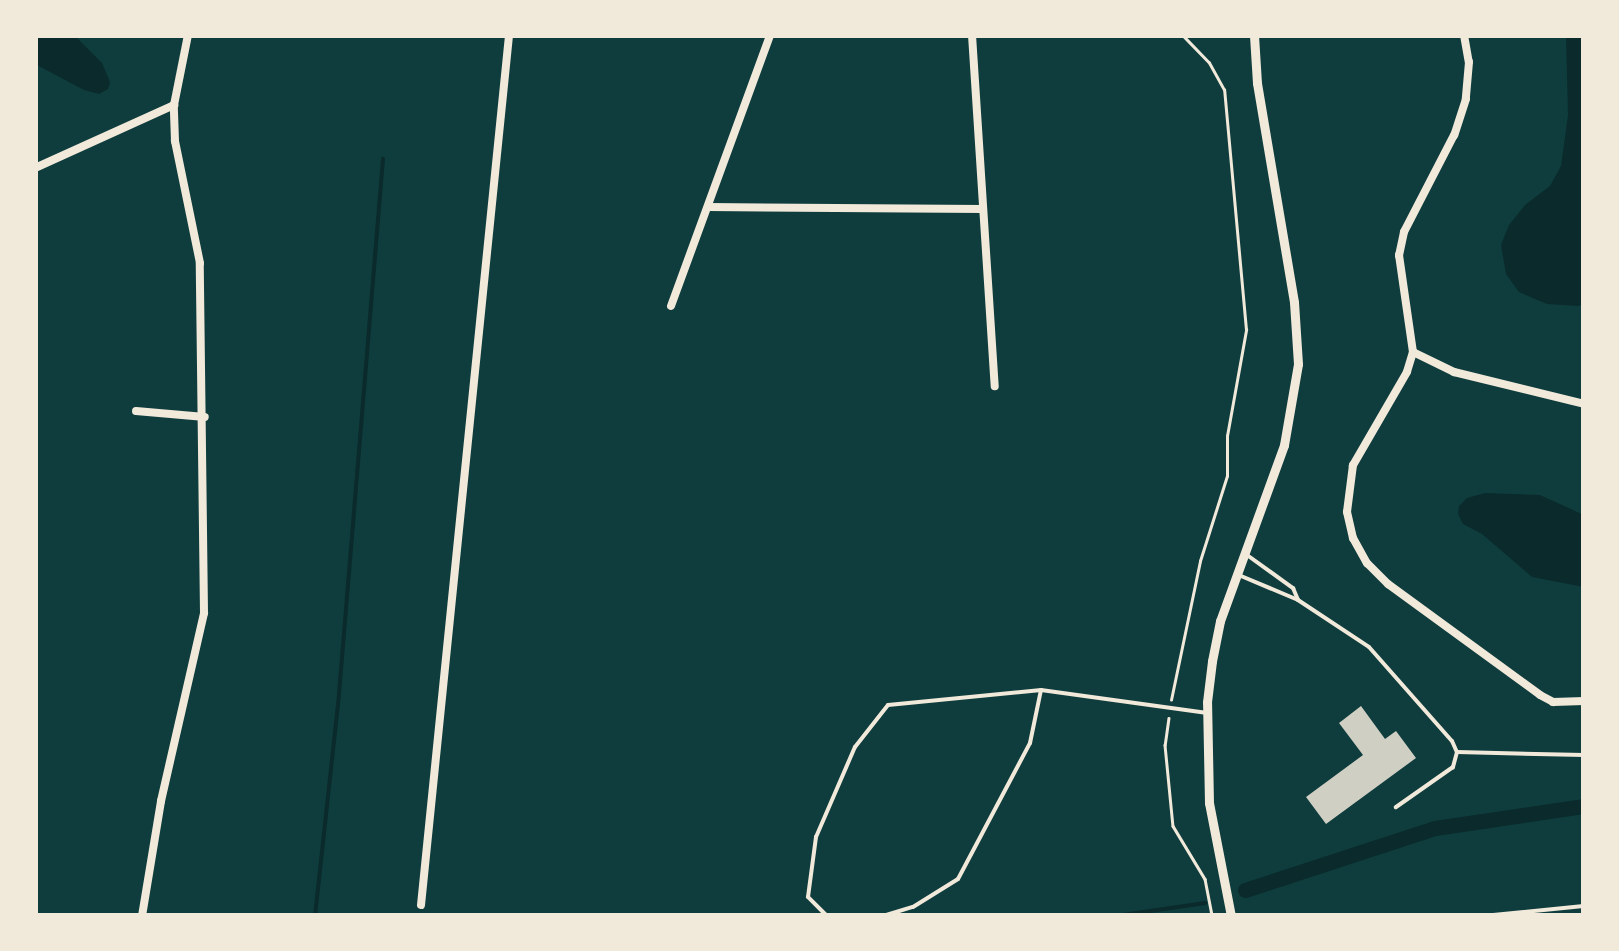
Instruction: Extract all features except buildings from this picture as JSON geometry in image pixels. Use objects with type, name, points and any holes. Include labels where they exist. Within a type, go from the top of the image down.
[{"type":"street","points":[[142,916],[161,801],[204,614],[205,417],[200,264],[175,141],[174,105],[188,35]]},
{"type":"street","points":[[421,905],[509,35]]},
{"type":"street","points":[[671,306],[770,35]]},
{"type":"street","points":[[972,35],[995,386]]},
{"type":"street","points":[[1231,916],[1210,803],[1207,713],[1214,648],[1284,445],[1296,396],[1299,336],[1257,83],[1254,35]]},
{"type":"street","points":[[1464,35],[1469,62],[1466,99],[1446,151],[1404,232],[1399,255],[1413,352],[1407,372],[1353,465],[1347,512],[1353,538],[1368,564],[1388,584],[1553,702],[1584,701]]},
{"type":"street","points":[[35,168],[174,105]]},
{"type":"street","points":[[708,207],[983,209]]},
{"type":"street","points":[[1413,352],[1454,372],[1584,404]]},
{"type":"street","points":[[136,411],[205,417]]},
{"type":"lane","points":[[1246,554],[1294,588],[1298,600]]},
{"type":"lane","points":[[1238,574],[1298,600],[1368,647],[1457,752],[1584,756]]},
{"type":"lane","points":[[883,916],[913,906],[958,879],[1030,743],[1041,690]]},
{"type":"lane","points":[[827,916],[808,897],[816,836],[855,747],[888,706],[1041,690],[1207,713]]},
{"type":"lane","points":[[1396,806],[1453,767],[1457,752]]},
{"type":"lane","points":[[1482,916],[1584,906]]},
{"type":"path","points":[[1182,35],[1209,63],[1224,90],[1246,330],[1227,436],[1227,476],[1200,561],[1166,745],[1173,826],[1204,879],[1212,916]]},
{"type":"water","points":[[35,35],[74,35],[102,63],[110,82],[108,89],[99,94],[84,90],[35,64]]},
{"type":"water","points":[[1566,35],[1584,35],[1584,304],[1578,306],[1547,304],[1519,292],[1506,274],[1501,245],[1509,225],[1525,205],[1550,186],[1561,166],[1568,115]]},
{"type":"water","points":[[1485,493],[1540,495],[1584,515],[1584,587],[1532,577],[1482,534],[1463,524],[1459,506],[1467,498]]},
{"type":"waterway","points":[[315,916],[339,694],[383,159]]},
{"type":"waterway","points":[[1245,890],[1435,828],[1584,806]]},
{"type":"waterway","points":[[1116,916],[1205,903]]}]
